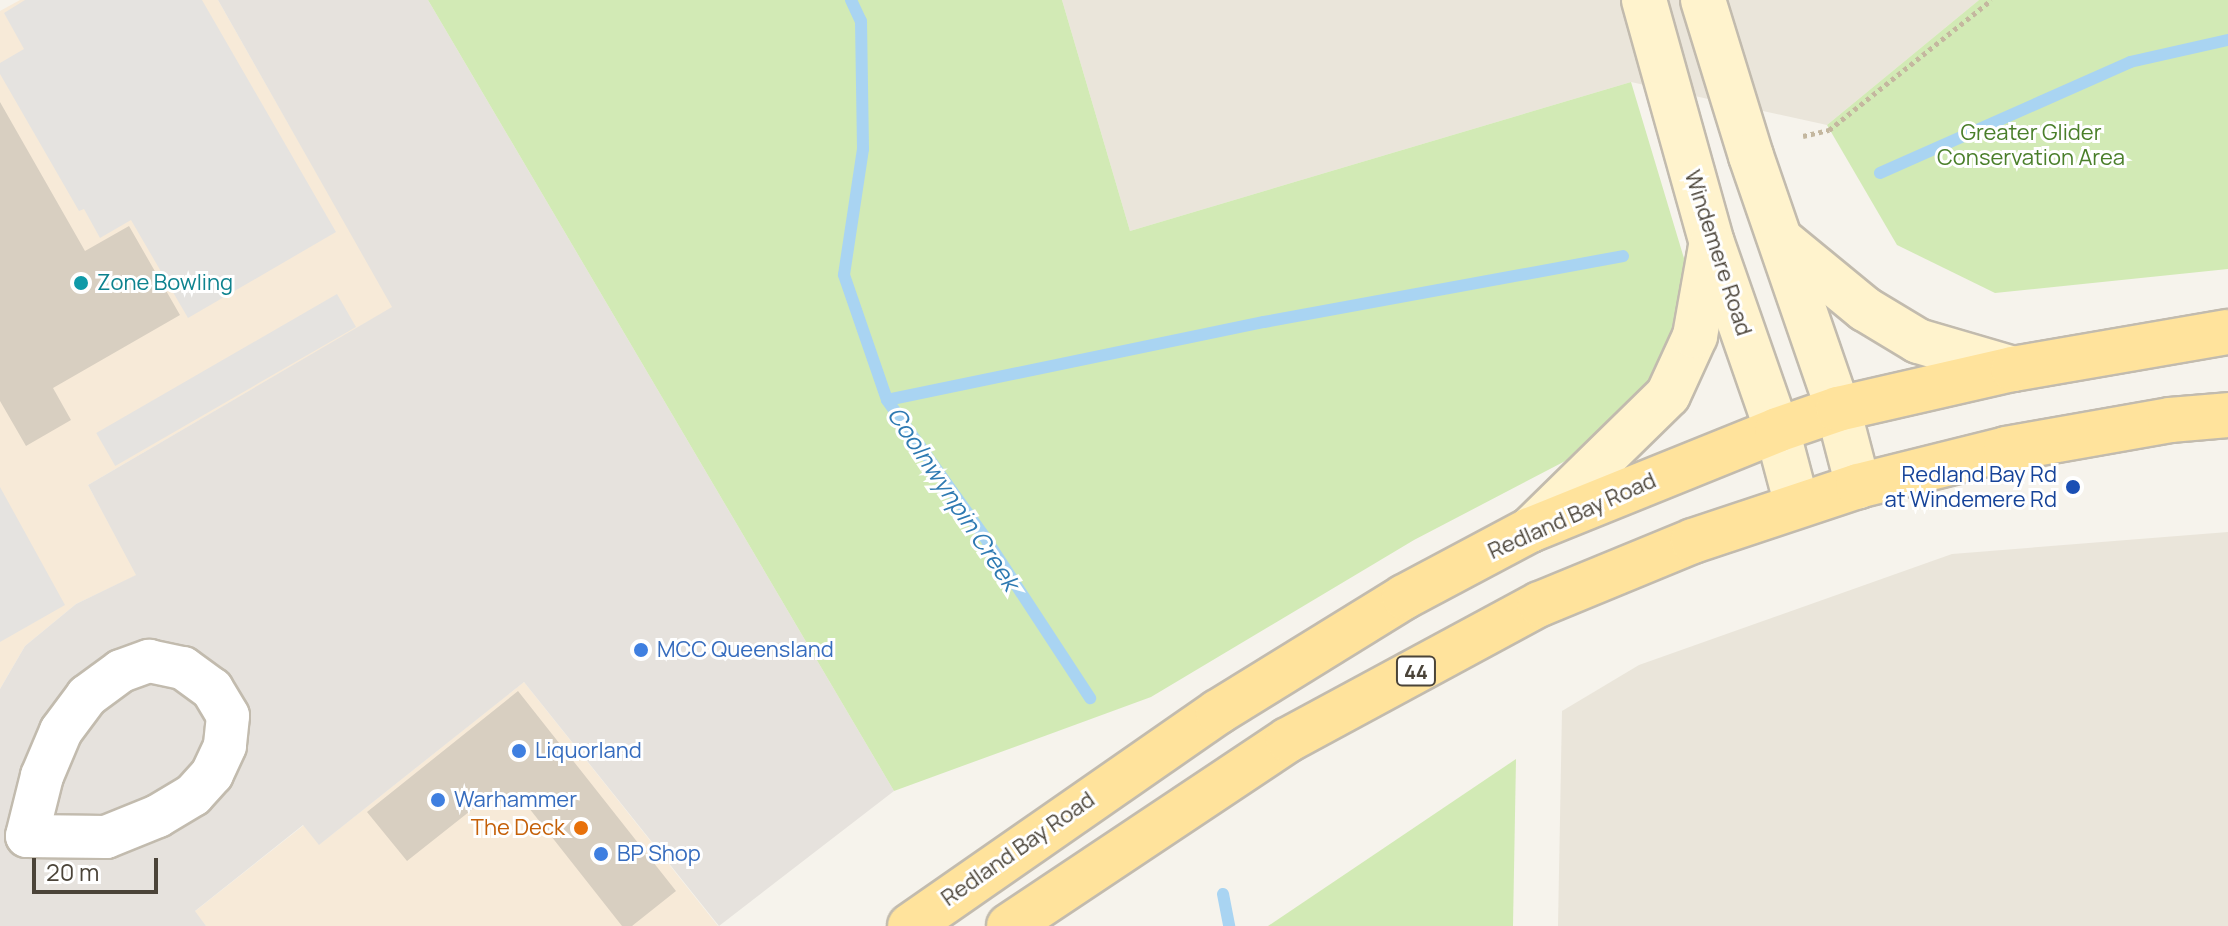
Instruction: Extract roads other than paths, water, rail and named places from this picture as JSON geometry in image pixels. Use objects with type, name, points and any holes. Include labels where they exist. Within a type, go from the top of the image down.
[{"type":"main road","name":"Windemere Road","points":[[1644,0],[1712,243],[1777,430],[1797,505]]},
{"type":"main road","points":[[1703,0],[1838,409],[1858,486]]},
{"type":"main road","points":[[1781,240],[1865,309],[1918,341],[2013,369]]},
{"type":"main road","points":[[1530,530],[1668,395],[1695,336],[1712,243]]},
{"type":"main road","name":"Redland Bay Road","points":[[910,926],[1218,712],[1404,597],[1530,530],[1777,430],[1838,409],[2013,369],[2228,332]]},
{"type":"main road","name":"44","points":[[1009,926],[1288,740],[1540,604],[1693,541],[1858,486],[2006,449],[2170,420],[2228,415]]},
{"type":"street","points":[[149,661],[183,668],[212,689],[228,716],[225,746],[212,774],[193,795],[158,816],[106,837],[14,847],[61,731],[87,696],[121,671],[149,661]]},
{"type":"waterway","name":"Coolnwynpin Creek","points":[[851,0],[861,21],[863,149],[844,275],[887,400],[984,536],[1090,698]]},
{"type":"waterway","points":[[1880,173],[2130,62],[2228,40]]},
{"type":"waterway","points":[[887,400],[1264,322],[1623,256]]},
{"type":"waterway","name":"Coolnwynpin Creek","points":[[1223,894],[1229,926]]},
{"type":"place","name":"Zone Bowling","points":[[81,283]]},
{"type":"place","name":"Redland Bay Rd at Windemere Rd","points":[[2073,487]]},
{"type":"place","name":"MCC Queensland","points":[[641,650]]},
{"type":"place","name":"Liquorland","points":[[519,751]]},
{"type":"place","name":"Warhammer","points":[[438,800]]},
{"type":"place","name":"The Deck","points":[[581,828]]},
{"type":"place","name":"BP Shop","points":[[601,854]]},
{"type":"park label","name":"Greater Glider Conservation Area","points":[[2031,144]]}]
